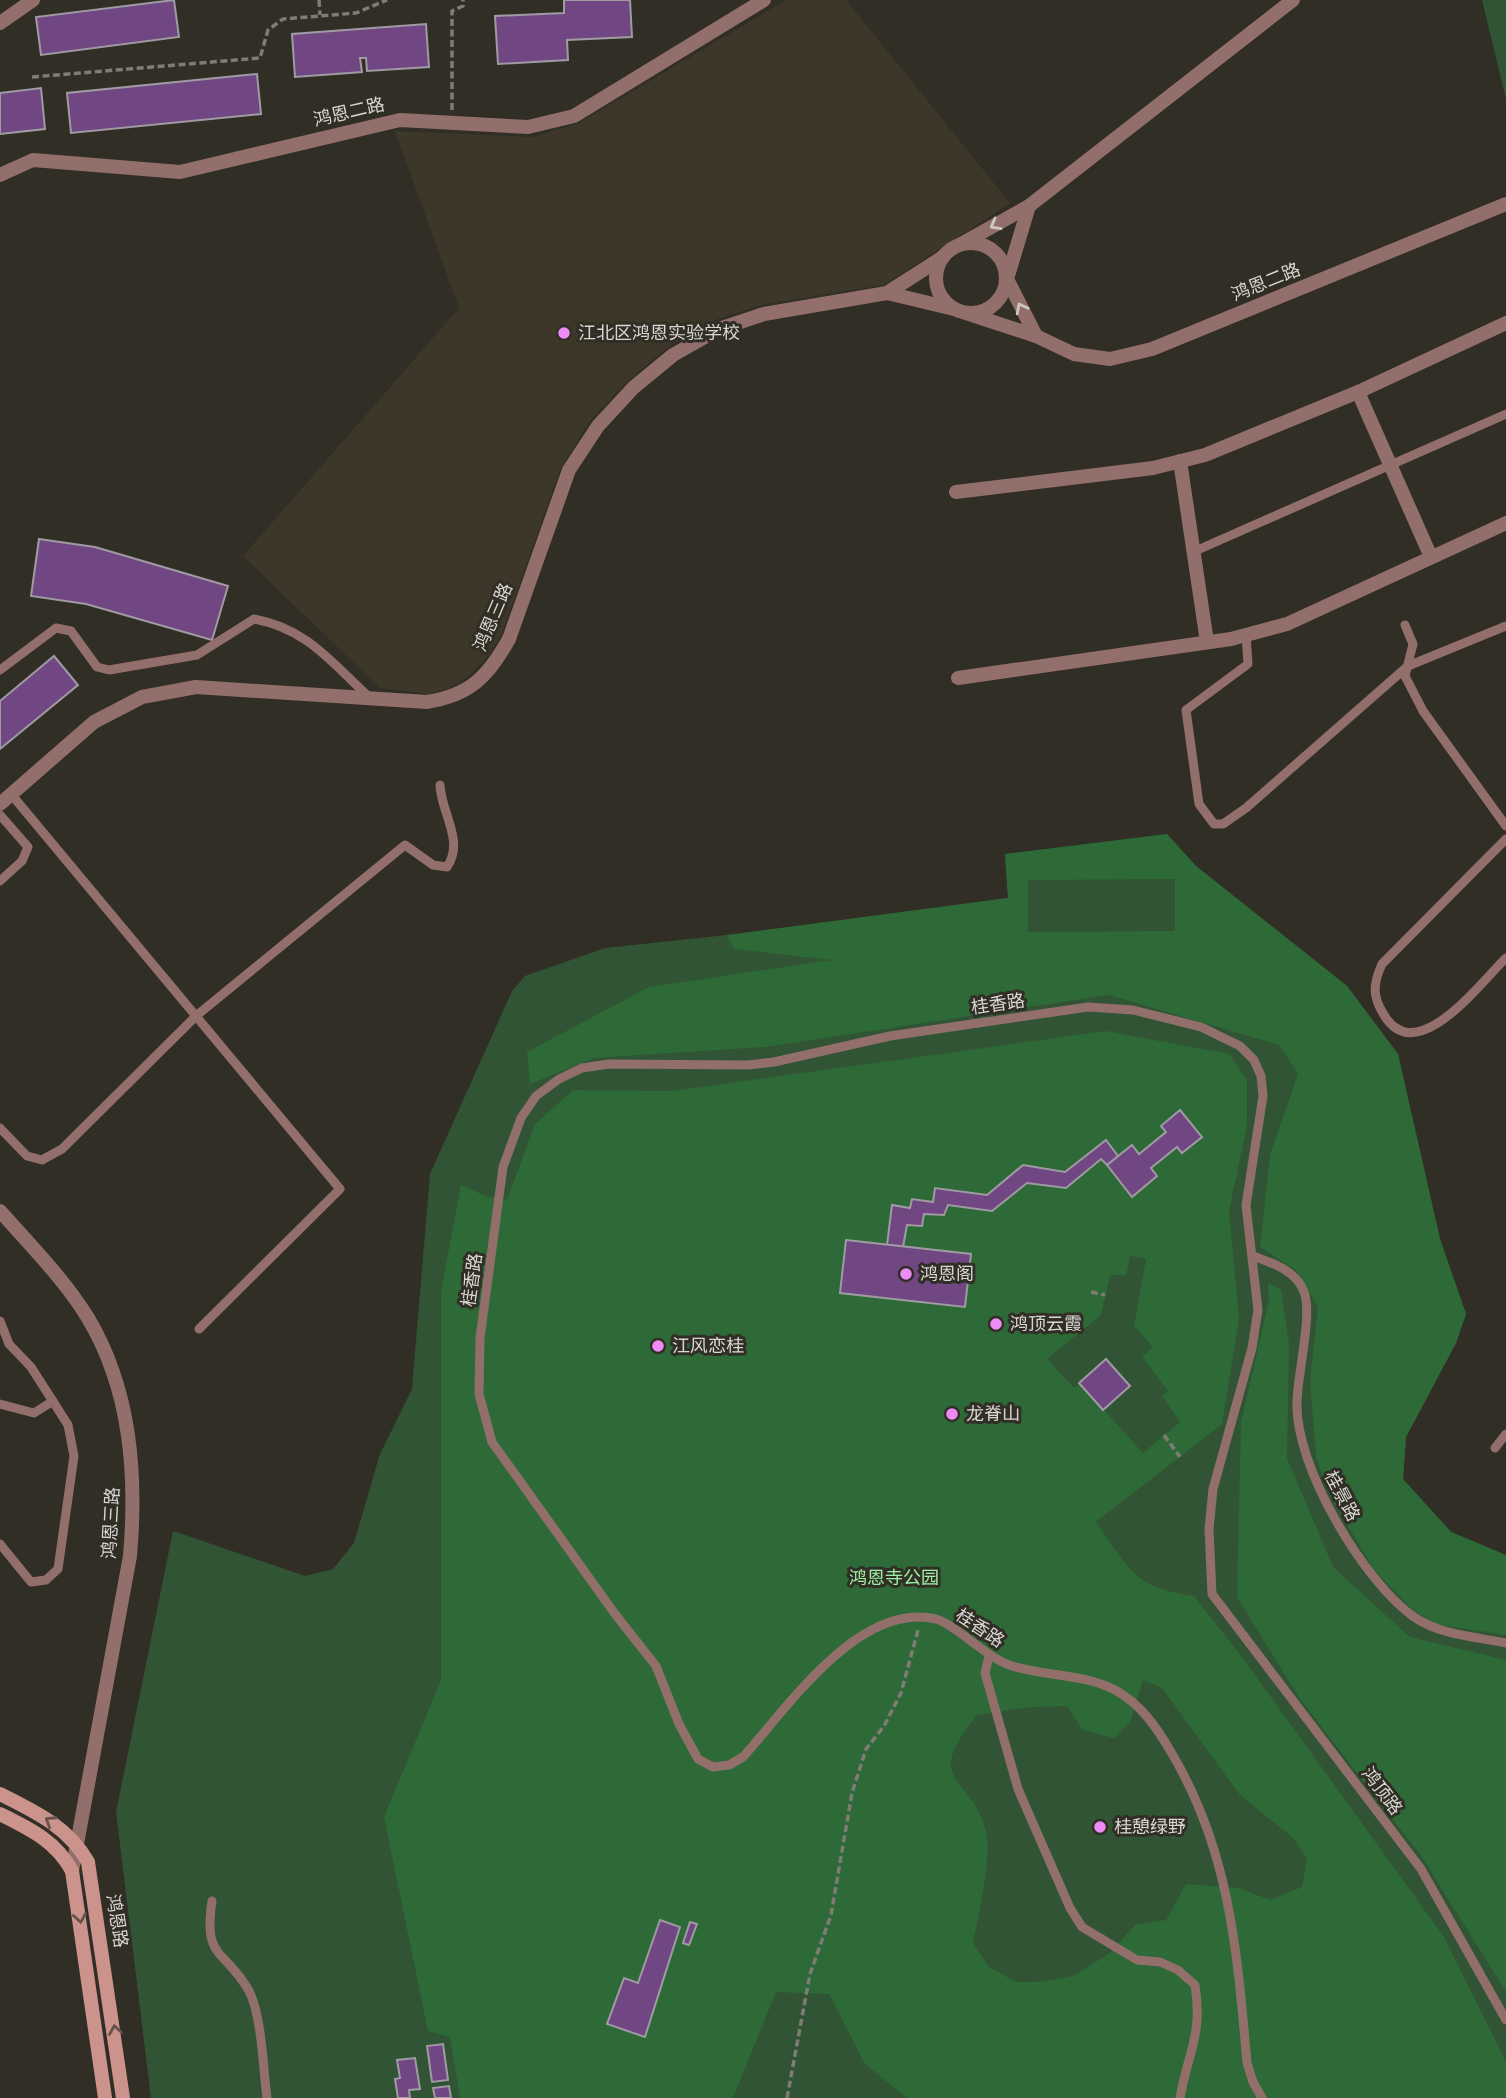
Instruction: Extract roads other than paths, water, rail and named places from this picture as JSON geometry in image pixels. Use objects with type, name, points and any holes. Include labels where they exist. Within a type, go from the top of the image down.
[{"type":"main road","name":"鸿恩路","points":[[0,1794],[48,1819],[76,1842],[88,1862],[124,2098]]},
{"type":"main road","name":"鸿恩路","points":[[0,1814],[46,1839],[62,1853],[72,1871],[104,2073],[105,2098]]},
{"type":"street","points":[[0,23],[33,0]]},
{"type":"street","name":"鸿恩二路","points":[[0,175],[33,160],[180,172],[400,120],[528,127],[574,116],[764,0]]},
{"type":"street","points":[[887,293],[961,244],[1029,206],[1293,0]]},
{"type":"street","name":"鸿恩二路","points":[[887,293],[960,311],[1036,336],[1074,354],[1111,359],[1152,349],[1506,204]]},
{"type":"street","points":[[943,257],[936,279],[938,291],[960,311],[986,310],[999,300],[1029,206]]},
{"type":"street","points":[[961,244],[983,244],[1000,258],[1007,279],[1036,336]]},
{"type":"street","name":"鸿恩三路","points":[[6,799],[94,722],[142,697],[196,687],[368,696],[427,702],[453,698],[477,683],[496,663],[509,639],[569,470],[598,426],[633,388],[673,355],[719,329],[764,314],[887,293]]},
{"type":"street","points":[[956,492],[1153,468],[1205,455],[1358,392],[1506,323]]},
{"type":"street","points":[[1358,392],[1431,557]]},
{"type":"street","points":[[1180,461],[1207,642]]},
{"type":"street","points":[[958,678],[1207,642],[1287,624],[1506,523]]},
{"type":"street","name":"鸿恩三路","points":[[0,1211],[62,1281],[88,1319],[108,1361],[124,1407],[131,1454],[135,1506],[130,1556],[72,1871]]},
{"type":"lane","points":[[1193,552],[1506,414]]},
{"type":"lane","points":[[0,670],[56,628],[71,631],[97,667],[109,670],[197,655],[254,619],[281,624],[300,634],[368,696]]},
{"type":"lane","points":[[1405,625],[1413,644],[1405,676],[1423,711],[1506,826]]},
{"type":"lane","points":[[1246,635],[1248,664],[1186,710],[1199,804],[1214,824],[1223,824],[1246,808],[1408,666],[1506,626]]},
{"type":"lane","points":[[0,1128],[27,1156],[42,1160],[62,1149],[196,1016],[405,845],[433,865],[447,867],[453,858],[455,840],[440,797],[440,785]]},
{"type":"lane","points":[[6,799],[196,1016],[340,1189],[198,1329]]},
{"type":"lane","points":[[0,815],[28,847],[22,861],[0,881]]},
{"type":"lane","points":[[1506,839],[1382,964],[1374,982],[1376,1002],[1391,1026],[1405,1033],[1419,1033],[1445,1019],[1506,958]]},
{"type":"lane","name":"桂香路","points":[[1212,1594],[1209,1529],[1213,1489],[1252,1349],[1258,1310],[1246,1205],[1263,1096],[1261,1076],[1254,1060],[1240,1046],[1223,1036],[1133,1010],[1088,1007],[890,1035],[748,1065],[610,1064],[582,1068],[559,1079],[536,1096],[521,1118],[503,1167],[480,1338],[479,1394],[492,1442],[656,1667],[679,1724],[698,1759],[713,1766],[729,1765],[743,1757],[833,1658],[870,1628],[905,1617],[938,1619],[989,1656],[1011,1665],[1114,1689],[1140,1707],[1158,1731],[1192,1787],[1217,1853],[1235,1931],[1247,2063],[1252,2082],[1262,2098]]},
{"type":"lane","name":"桂景路","points":[[1253,1256],[1279,1265],[1304,1292],[1306,1314],[1296,1406],[1311,1473],[1359,1560],[1413,1616],[1428,1624],[1506,1643]]},
{"type":"lane","points":[[0,1321],[9,1344],[31,1367],[68,1424],[74,1456],[58,1569],[46,1580],[31,1581],[0,1544]]},
{"type":"lane","points":[[0,1404],[34,1413],[53,1401]]},
{"type":"lane","points":[[1495,1448],[1506,1434]]},
{"type":"lane","name":"鸿顶路","points":[[1212,1594],[1421,1869],[1506,2020]]},
{"type":"lane","points":[[989,1656],[985,1673],[1018,1789],[1070,1908],[1082,1927],[1137,1960],[1160,1962],[1178,1970],[1195,1984],[1199,2012],[1194,2053],[1180,2098]]},
{"type":"lane","points":[[212,1901],[207,1932],[211,1943],[249,1992],[267,2098]]},
{"type":"place","name":"江北区鸿恩实验学校","points":[[564,333]]},
{"type":"place","name":"鸿恩阁","points":[[906,1274]]},
{"type":"place","name":"鸿顶云霞","points":[[996,1324]]},
{"type":"place","name":"江风恋桂","points":[[658,1346]]},
{"type":"place","name":"龙脊山","points":[[952,1414]]},
{"type":"place","name":"桂憩绿野","points":[[1100,1827]]},
{"type":"park label","name":"鸿恩寺公园","points":[[894,1578]]}]
